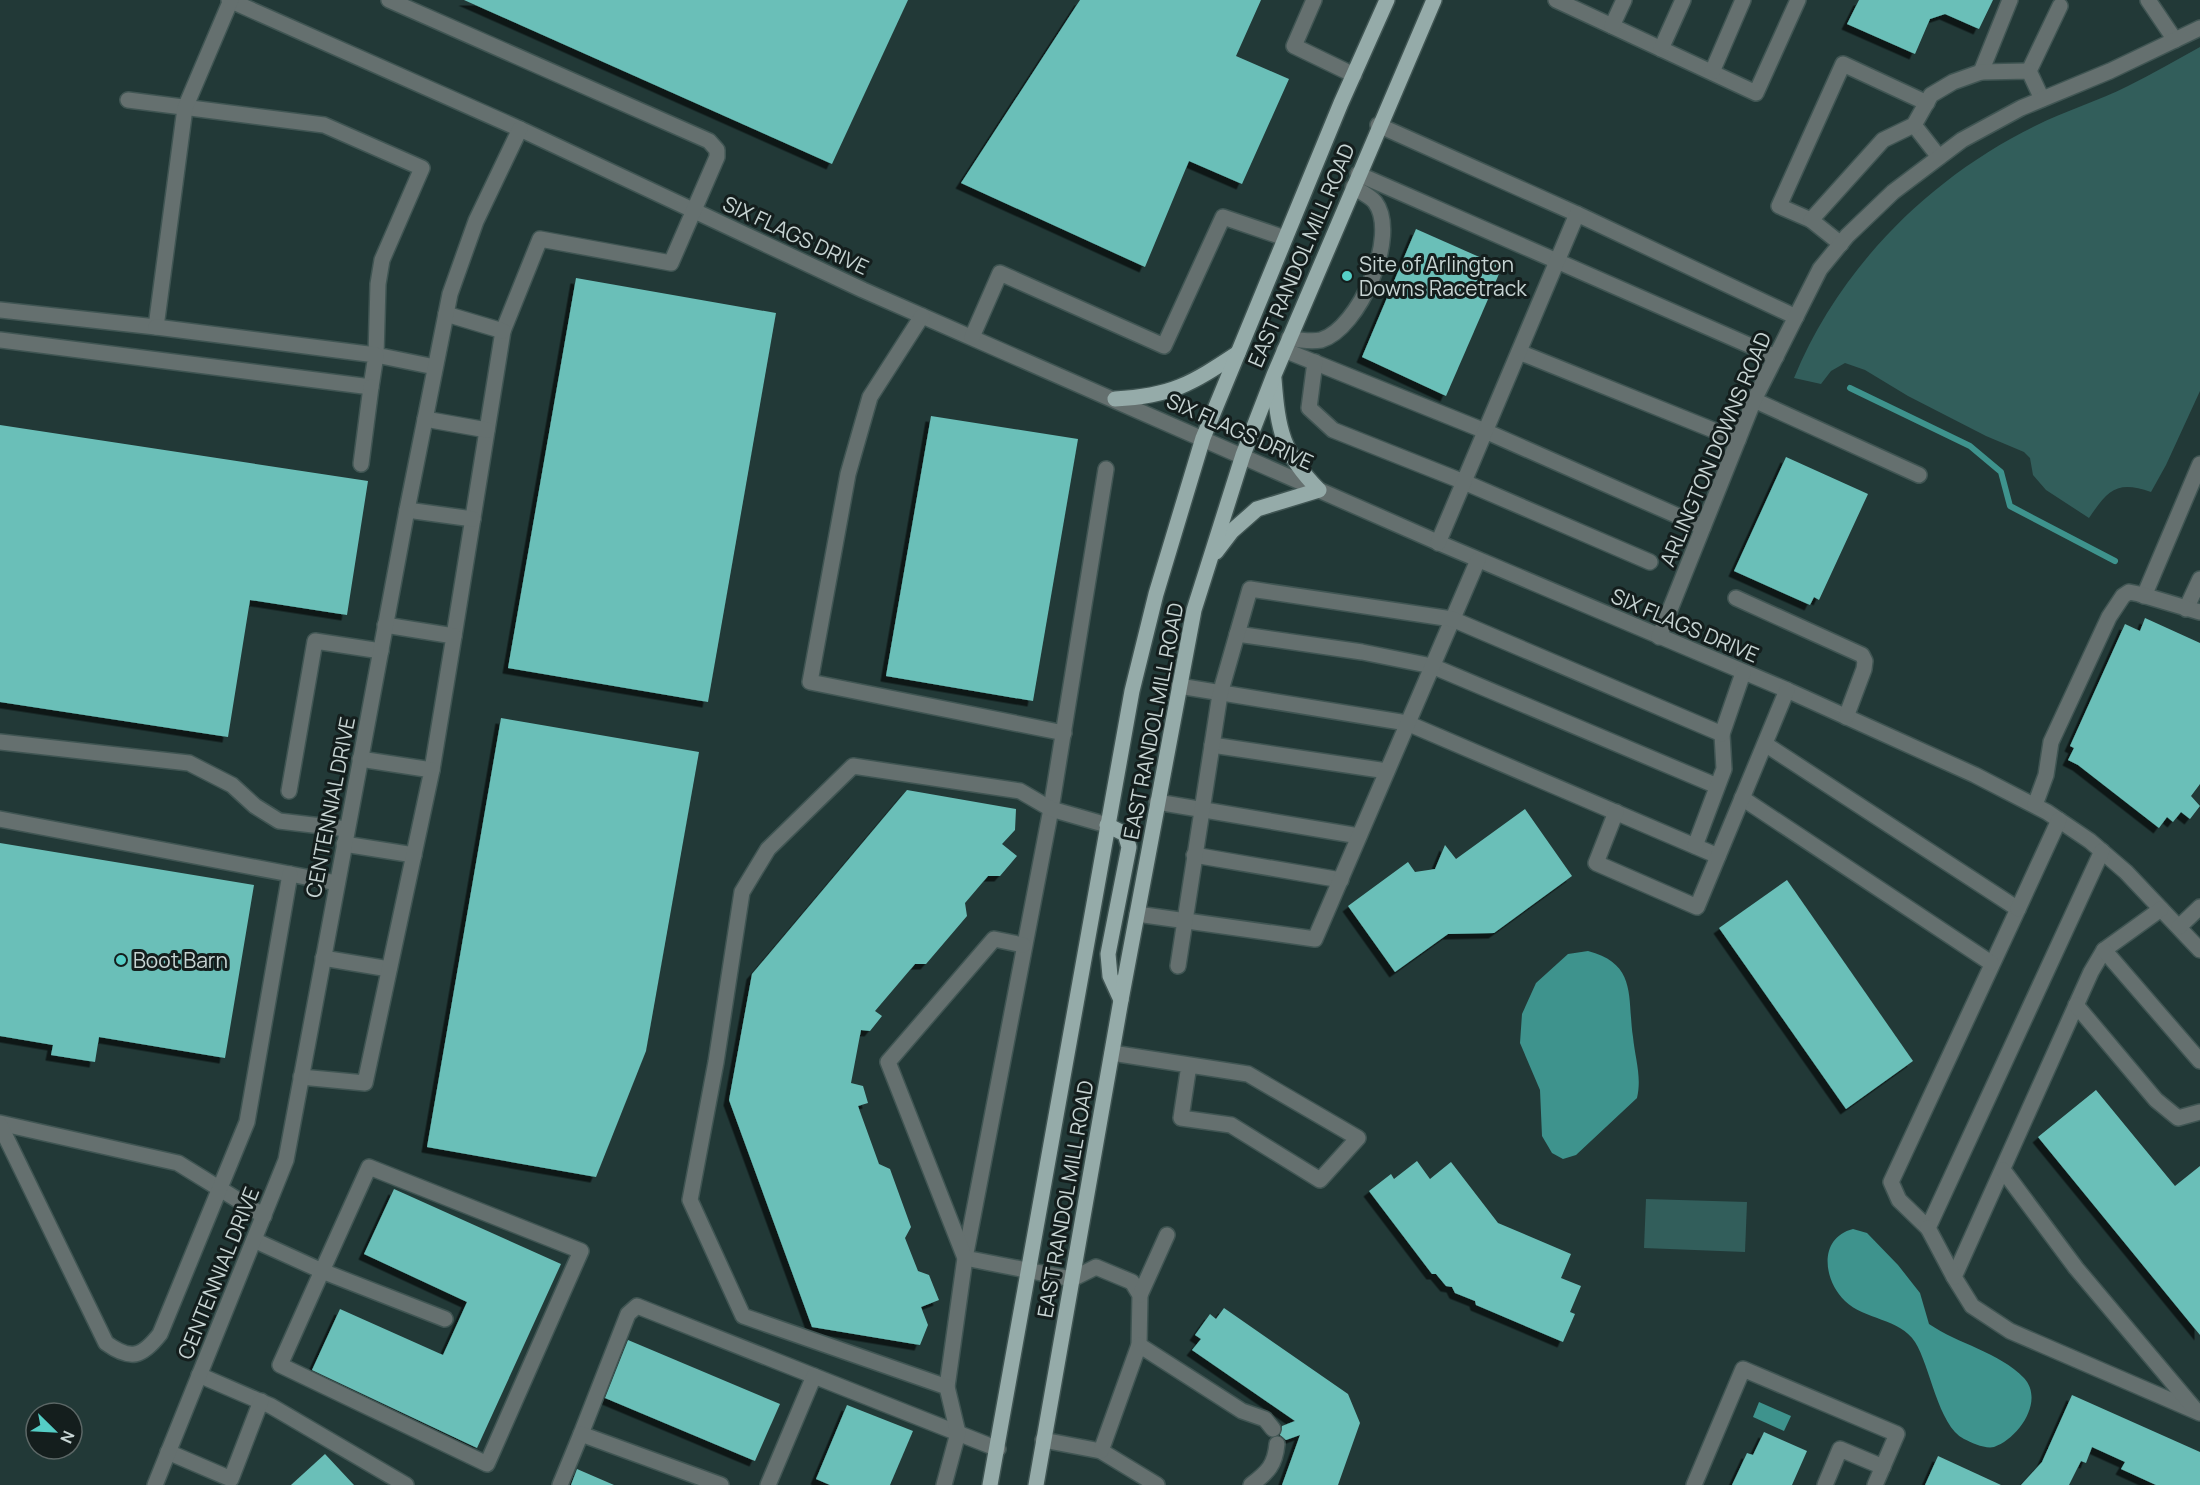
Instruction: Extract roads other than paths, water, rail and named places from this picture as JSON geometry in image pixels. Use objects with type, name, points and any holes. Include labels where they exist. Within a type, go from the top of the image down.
[{"type":"main road","name":"EAST RANDOL MILL ROAD","points":[[990,1485],[1030,1270],[1107,825],[1132,691],[1156,594],[1203,438],[1285,238],[1387,0]]},
{"type":"main road","name":"EAST RANDOL MILL ROAD","points":[[1036,1485],[1121,1000],[1194,610],[1243,455],[1274,375],[1378,125],[1434,0]]},
{"type":"main road","points":[[1115,399],[1166,394],[1200,378],[1238,353]]},
{"type":"main road","points":[[1209,562],[1232,531],[1257,509],[1319,490],[1298,469],[1283,441],[1274,375]]},
{"type":"main road","points":[[1107,825],[1125,834],[1129,847],[1108,954],[1110,976],[1121,1000]]},
{"type":"street","points":[[156,327],[185,108],[230,0]]},
{"type":"street","name":"SIX FLAGS DRIVE","points":[[230,0],[520,129],[922,316],[1243,455],[1438,543],[1787,690],[2035,806],[2102,851],[2162,909],[2200,950]]},
{"type":"street","points":[[301,1077],[365,1083],[432,770],[504,331],[540,239],[671,263],[717,157],[717,150],[709,141],[389,0]]},
{"type":"street","points":[[1314,0],[1294,46],[1354,75]]},
{"type":"street","points":[[1612,26],[1624,0]]},
{"type":"street","points":[[1661,49],[1683,0]]},
{"type":"street","points":[[1712,72],[1743,0]]},
{"type":"street","points":[[1560,1],[1756,93],[1798,0]]},
{"type":"street","points":[[1981,72],[2010,0]]},
{"type":"street","points":[[2148,0],[2175,40]]},
{"type":"street","points":[[2029,71],[2060,6]]},
{"type":"street","name":"ARLINGTON DOWNS ROAD","points":[[1659,637],[1754,400],[1820,269],[1841,244],[1893,192],[1962,140],[2042,99],[2200,28]]},
{"type":"street","points":[[1841,244],[1811,220],[1779,206],[1843,64],[1927,103]]},
{"type":"street","points":[[1811,220],[1883,140],[1914,125],[1931,95],[1981,72],[2029,71]]},
{"type":"street","points":[[2029,71],[2042,99]]},
{"type":"street","points":[[128,100],[324,125],[422,168],[382,260],[378,284],[376,355],[361,464]]},
{"type":"street","points":[[1378,125],[1577,214],[1796,317]]},
{"type":"street","points":[[1914,125],[1939,157]]},
{"type":"street","name":"CENTENNIAL DRIVE","points":[[155,1485],[286,1160],[385,625],[450,294],[476,221],[520,129]]},
{"type":"street","points":[[1355,180],[1557,261],[1776,357]]},
{"type":"street","points":[[1287,344],[1323,339],[1348,320],[1364,297],[1380,260],[1383,220],[1375,202],[1355,180]]},
{"type":"street","points":[[1438,543],[1577,214]]},
{"type":"street","points":[[972,337],[1000,273],[1164,346],[1223,217],[1285,238]]},
{"type":"street","points":[[0,310],[376,355],[435,367]]},
{"type":"street","points":[[446,314],[504,331]]},
{"type":"street","points":[[922,316],[870,398],[848,474],[810,682],[1064,733]]},
{"type":"street","points":[[0,340],[371,387]]},
{"type":"street","points":[[1287,344],[1315,362],[1485,431],[1703,527]]},
{"type":"street","points":[[1519,352],[1738,440]]},
{"type":"street","points":[[1315,362],[1309,408],[1333,430],[1464,482],[1650,562]]},
{"type":"street","points":[[1754,400],[1919,475]]},
{"type":"street","points":[[425,419],[487,430]]},
{"type":"street","points":[[2144,596],[2200,464]]},
{"type":"street","points":[[944,1485],[958,1433],[947,1387],[965,1258],[1023,945],[1051,809],[1106,469]]},
{"type":"street","points":[[407,510],[473,519]]},
{"type":"street","points":[[1137,914],[1315,939],[1478,560]]},
{"type":"street","points":[[2035,806],[2046,775],[2050,742],[2109,617],[2123,596],[2128,592],[2193,611],[2200,579]]},
{"type":"street","points":[[1178,966],[1183,921],[1220,694],[1250,589],[1452,619],[1722,734]]},
{"type":"street","points":[[1736,598],[1862,655],[1864,669],[1846,717]]},
{"type":"street","points":[[385,625],[454,636]]},
{"type":"street","points":[[1237,634],[1362,652],[1432,666],[1717,786]]},
{"type":"street","points":[[289,791],[315,641],[381,651]]},
{"type":"street","points":[[1695,846],[1724,769],[1722,734],[1743,673]]},
{"type":"street","points":[[1179,686],[1407,723],[1718,856]]},
{"type":"street","points":[[1616,812],[1596,863],[1697,907],[1787,690]]},
{"type":"street","points":[[0,742],[189,763],[232,785],[255,806],[279,821],[347,829]]},
{"type":"street","points":[[1765,744],[2018,909]]},
{"type":"street","points":[[1212,745],[1387,771]]},
{"type":"street","points":[[360,759],[432,770]]},
{"type":"street","points":[[947,1387],[743,1316],[690,1200],[716,1062],[742,892],[768,849],[853,766],[1020,791],[1051,809],[1107,825]]},
{"type":"street","points":[[1742,798],[1991,963]]},
{"type":"street","points":[[1157,802],[1359,836]]},
{"type":"street","points":[[0,819],[337,883]]},
{"type":"street","points":[[2059,820],[1891,1182],[1899,1200],[1928,1228],[1972,1306],[2010,1331],[2199,1413]]},
{"type":"street","points":[[344,844],[414,855]]},
{"type":"street","points":[[1928,1228],[2102,851]]},
{"type":"street","points":[[1194,855],[1341,880]]},
{"type":"street","points":[[0,1124],[106,1343],[120,1353],[133,1356],[148,1349],[160,1334],[247,1122],[290,874]]},
{"type":"street","points":[[2179,927],[2200,907]]},
{"type":"street","points":[[1954,1277],[2076,1005],[2104,950],[2162,909]]},
{"type":"street","points":[[965,1258],[888,1062],[994,939],[1023,945]]},
{"type":"street","points":[[2104,950],[2200,1061]]},
{"type":"street","points":[[323,958],[389,969]]},
{"type":"street","points":[[2076,1005],[2156,1100],[2178,1118],[2200,1112]]},
{"type":"street","points":[[1112,1053],[1248,1074],[1358,1138],[1320,1180],[1231,1125],[1181,1118],[1189,1065]]},
{"type":"street","points":[[0,1124],[178,1163],[264,1216]]},
{"type":"street","points":[[369,1167],[580,1251],[487,1464],[280,1365],[322,1271],[369,1167]]},
{"type":"street","points":[[2003,1170],[2076,1268],[2199,1413]]},
{"type":"street","points":[[1101,1450],[1139,1345],[1140,1295],[1167,1235]]},
{"type":"street","points":[[254,1240],[322,1271],[445,1319]]},
{"type":"street","points":[[965,1258],[1072,1278],[1096,1268],[1132,1282],[1140,1295]]},
{"type":"street","points":[[560,1485],[628,1314],[637,1306],[998,1449]]},
{"type":"street","points":[[1139,1345],[1242,1411],[1264,1419],[1275,1436],[1275,1462],[1268,1472],[1251,1485]]},
{"type":"street","points":[[1694,1485],[1743,1369],[1897,1434],[1875,1485]]},
{"type":"street","points":[[200,1375],[261,1401],[330,1438],[406,1485]]},
{"type":"street","points":[[768,1485],[814,1377]]},
{"type":"street","points":[[168,1452],[230,1482],[261,1401]]},
{"type":"street","points":[[581,1434],[721,1485]]},
{"type":"street","points":[[1043,1440],[1101,1450],[1157,1485]]},
{"type":"street","points":[[1825,1485],[1840,1449],[1883,1467]]},
{"type":"water","points":[[1588,951],[1615,964],[1627,984],[1638,1090],[1637,1098],[1576,1155],[1563,1159],[1552,1153],[1542,1136],[1540,1090],[1520,1043],[1522,1014],[1536,983],[1568,954]]},
{"type":"water","points":[[1853,1229],[1867,1233],[1898,1265],[1920,1293],[1929,1324],[2003,1361],[2024,1378],[2030,1387],[2032,1397],[2030,1408],[2020,1428],[2003,1443],[1994,1447],[1983,1446],[1964,1439],[1955,1432],[1941,1409],[1915,1342],[1900,1328],[1853,1307],[1838,1292],[1829,1271],[1829,1250],[1842,1234]]},
{"type":"water","points":[[1759,1402],[1791,1416],[1784,1431],[1753,1417]]},
{"type":"waterway","points":[[1850,388],[1970,446],[2001,472],[2010,506],[2115,561]]},
{"type":"place","name":"Site of Arlington Downs Racetrack","points":[[1347,276]]},
{"type":"place","name":"Boot Barn","points":[[121,960]]}]
